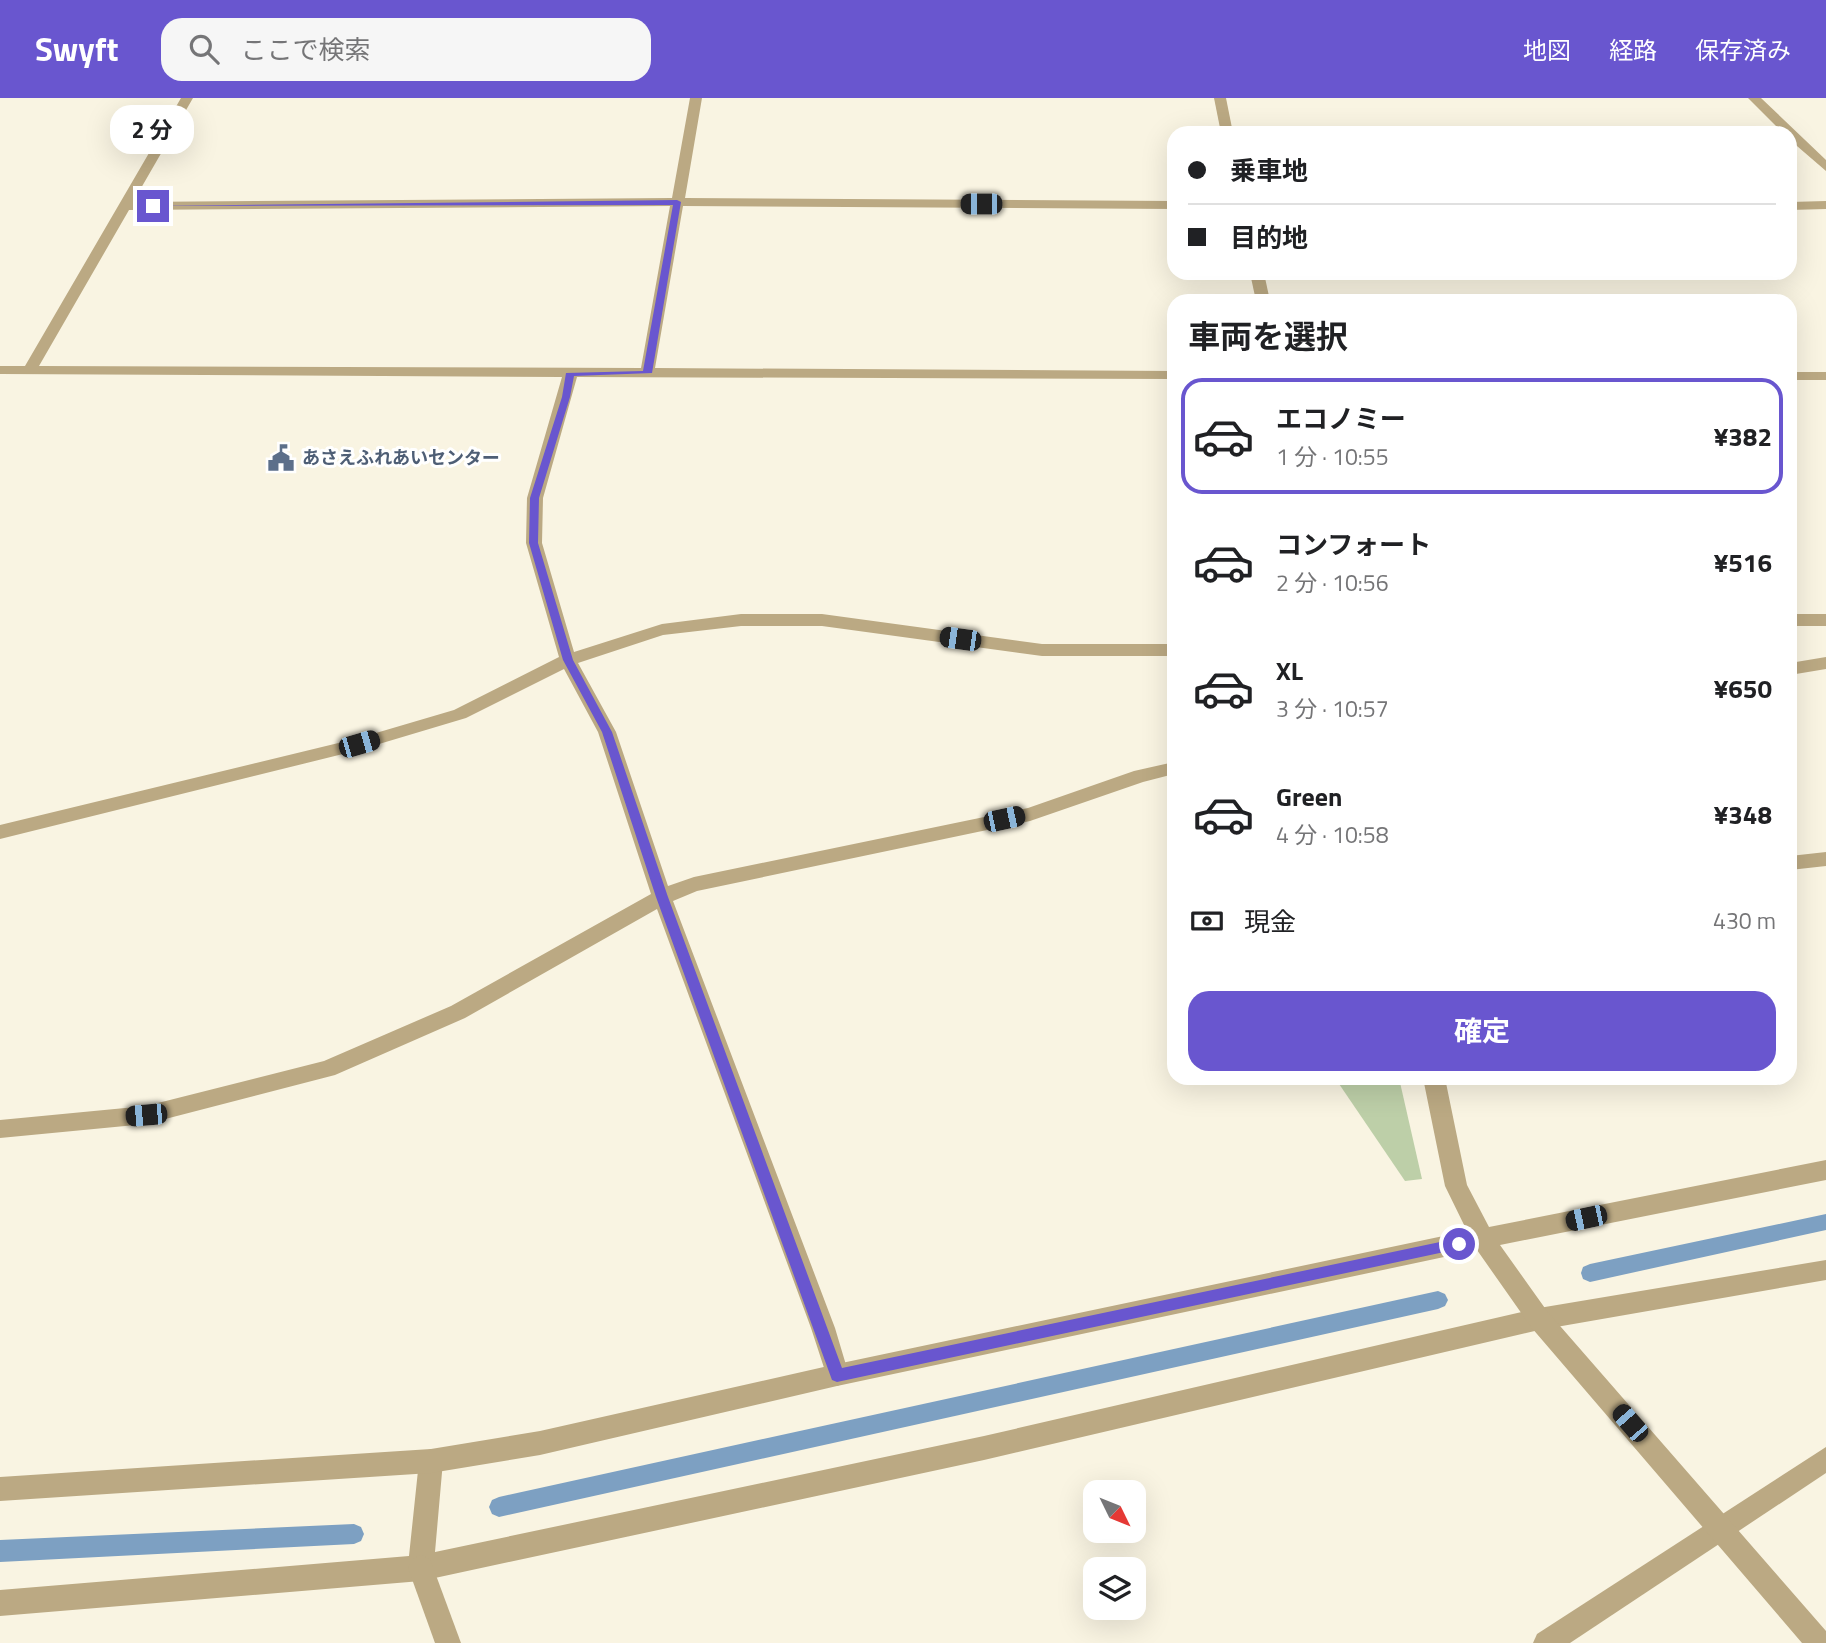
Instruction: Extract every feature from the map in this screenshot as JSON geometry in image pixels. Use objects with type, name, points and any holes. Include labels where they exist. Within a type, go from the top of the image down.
[{"type":"street","points":[[30,369],[187,98]]},
{"type":"street","points":[[647,373],[696,98]]},
{"type":"street","points":[[1220,98],[1226,126]]},
{"type":"street","points":[[1754,98],[1783,126]]},
{"type":"street","points":[[1797,139],[1826,167]]},
{"type":"street","points":[[126,206],[677,202],[1167,205]]},
{"type":"street","points":[[1797,206],[1826,205]]},
{"type":"street","points":[[0,370],[1167,375]]},
{"type":"street","points":[[570,373],[566,397],[535,498],[534,543],[568,660],[607,732],[662,897],[823,1328],[837,1376]]},
{"type":"street","points":[[1797,376],[1826,376]]},
{"type":"street","points":[[0,832],[359,744],[460,715],[568,660],[662,630],[741,620],[822,620],[1042,650],[1167,650]]},
{"type":"street","points":[[1797,620],[1826,620]]},
{"type":"street","points":[[1797,668],[1826,663]]},
{"type":"street","points":[[0,1129],[146,1115],[328,1069],[458,1012],[662,897],[694,884],[1030,814],[1140,776],[1167,770]]},
{"type":"street","points":[[1797,862],[1826,859]]},
{"type":"street","points":[[1435,1085],[1456,1186],[1483,1239],[1539,1319],[1819,1643]]},
{"type":"street","points":[[0,1489],[431,1461],[540,1443],[837,1376],[1483,1239],[1826,1170]]},
{"type":"street","points":[[0,1603],[421,1568],[985,1448],[1539,1319],[1826,1270]]},
{"type":"street","points":[[1546,1643],[1826,1459]]},
{"type":"street","points":[[431,1461],[421,1568],[448,1643]]},
{"type":"green space","points":[[1340,1085],[1401,1085],[1422,1179],[1405,1181]]},
{"type":"waterway","points":[[1590,1273],[1826,1222]]},
{"type":"waterway","points":[[499,1507],[1438,1300]]},
{"type":"waterway","points":[[0,1551],[354,1534]]},
{"type":"place","name":"あさえふれあいセンター","points":[[281,458]]},
{"type":"route","points":[[153,206],[677,202],[647,373],[570,373],[566,397],[535,498],[534,543],[568,660],[607,732],[662,897],[823,1328],[837,1376],[1459,1244]]}]
